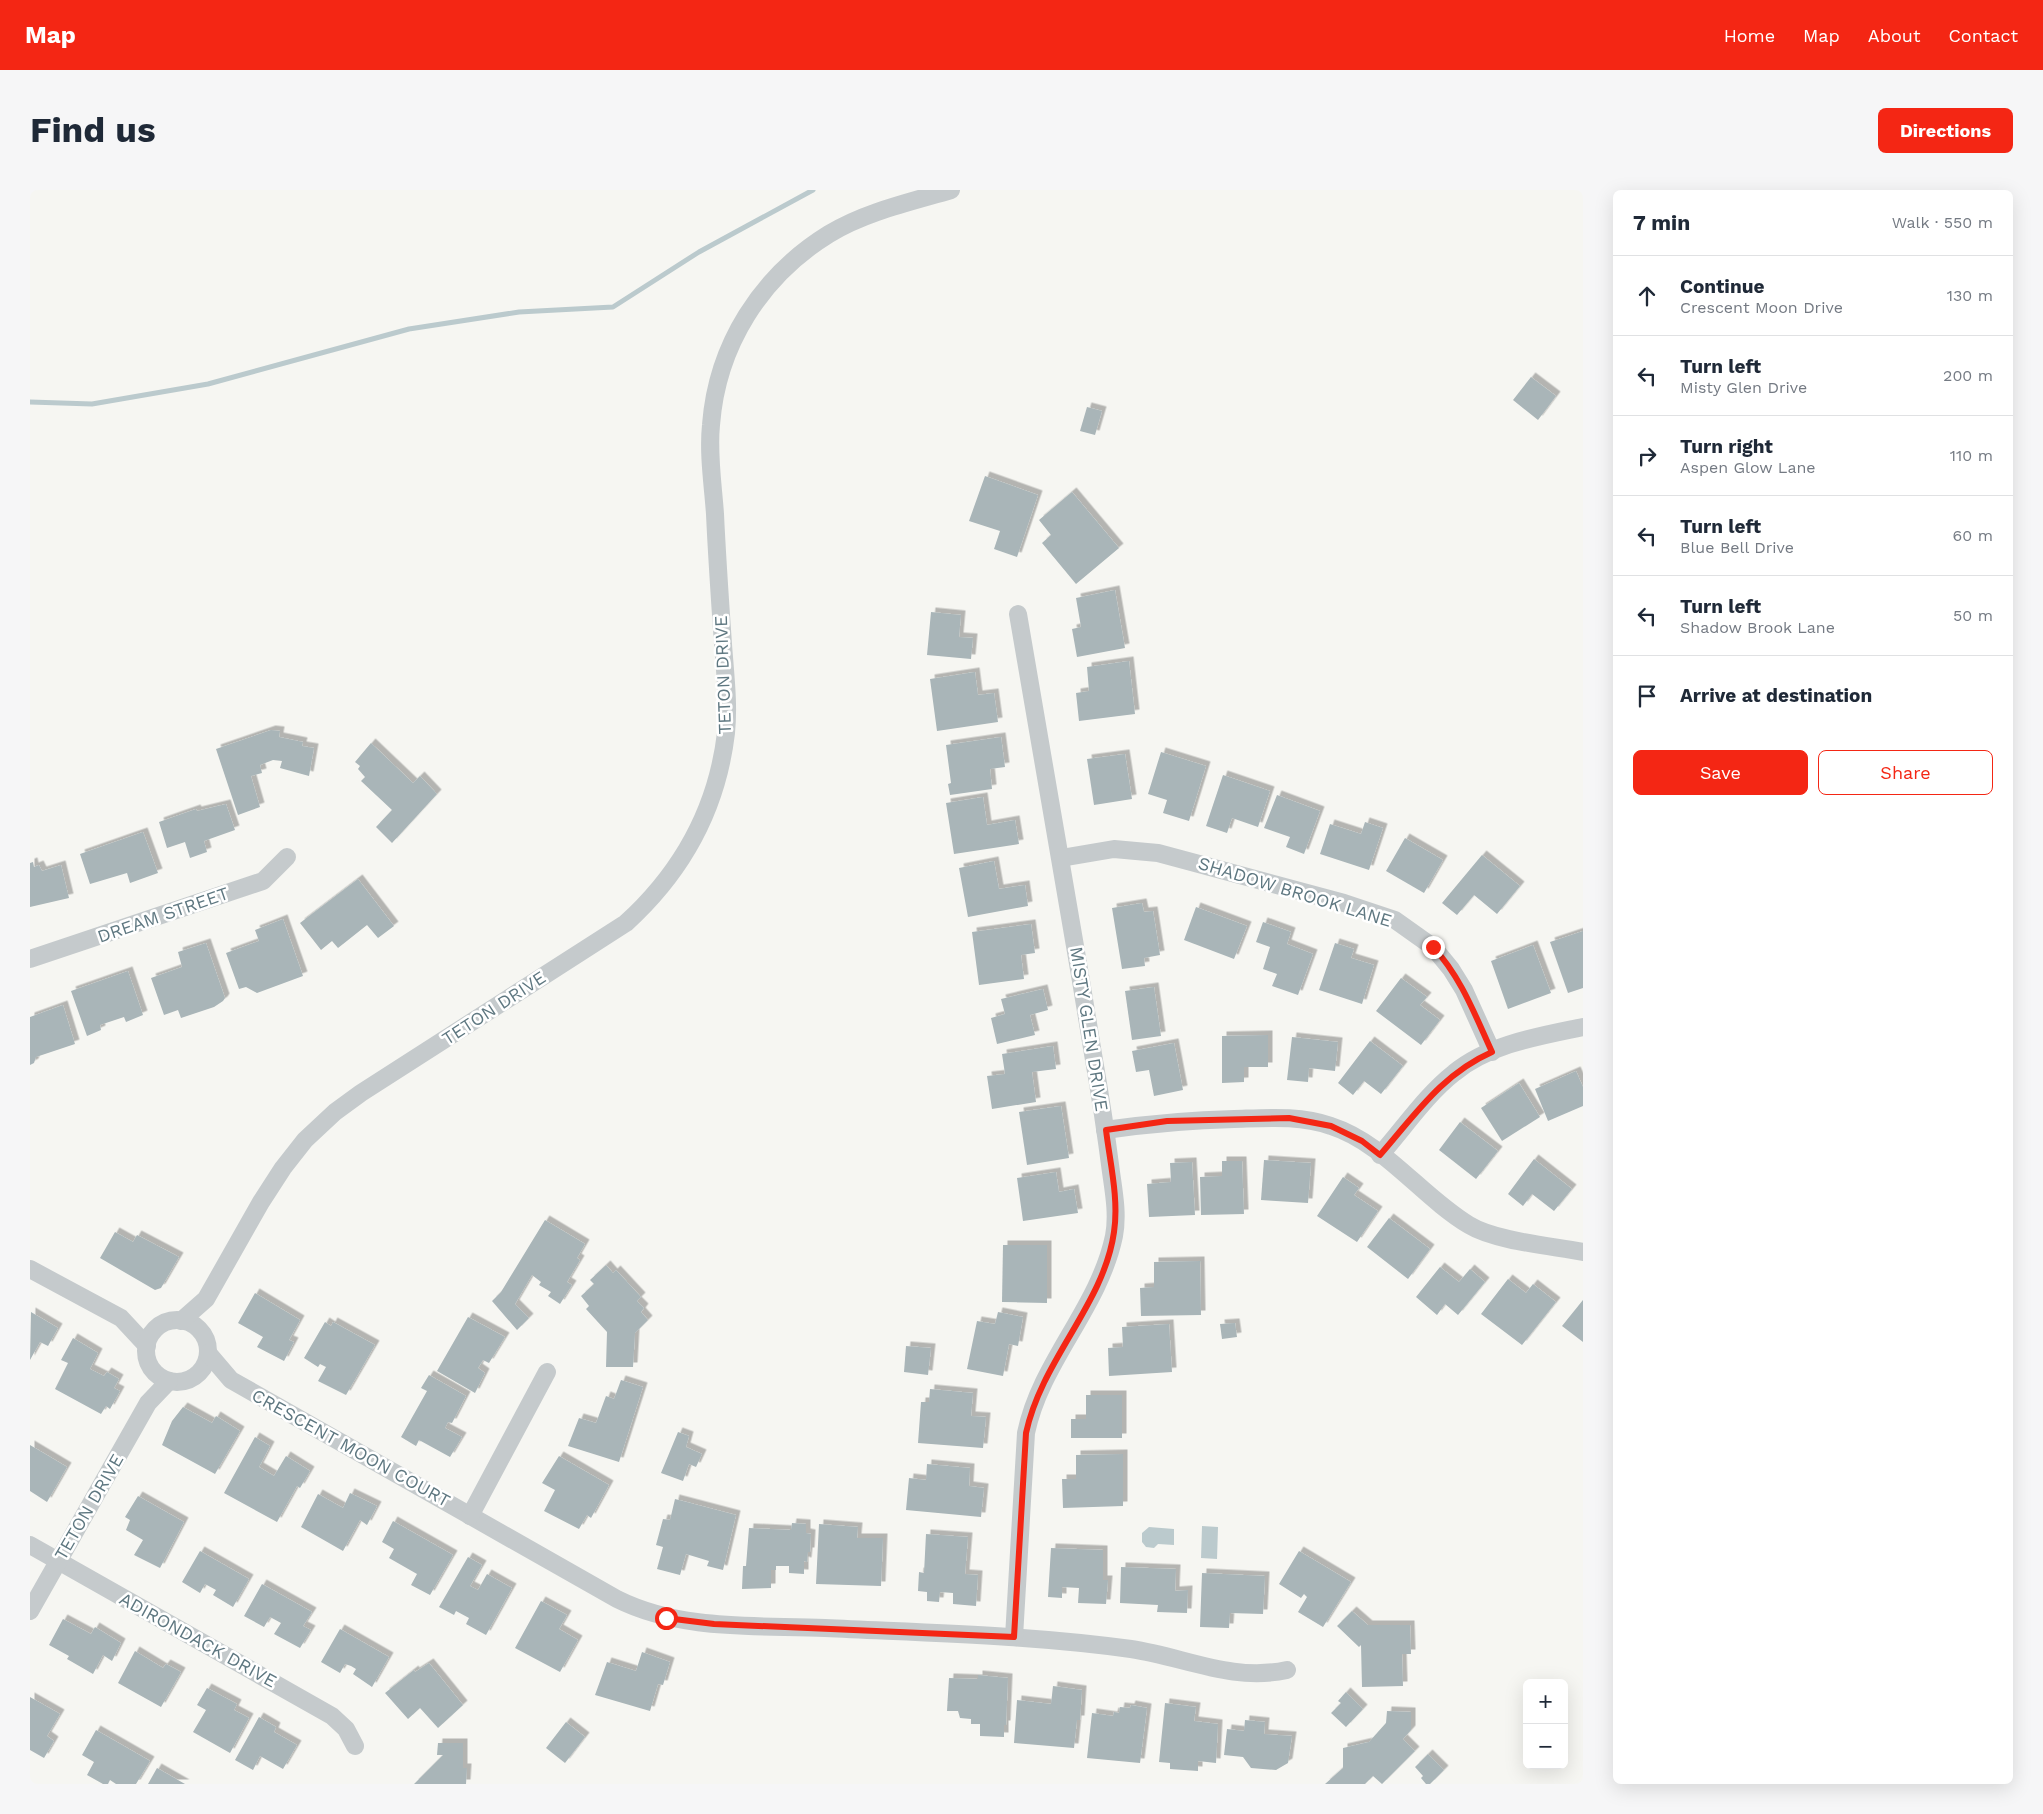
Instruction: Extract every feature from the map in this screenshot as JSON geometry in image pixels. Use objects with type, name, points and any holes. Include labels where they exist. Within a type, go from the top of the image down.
[{"type":"street","name":"TETON DRIVE","points":[[181,1321],[206,1299],[271,1184],[312,1134],[361,1093],[626,923],[655,894],[686,854],[707,810],[722,763],[726,731],[726,690],[710,442],[715,395],[725,359],[738,331],[758,297],[778,274],[804,252],[830,233],[855,221],[950,190]]},
{"type":"street","name":"MISTY GLEN DRIVE","points":[[1014,1637],[1026,1433],[1029,1419],[1042,1383],[1097,1285],[1114,1235],[1116,1210],[1106,1130],[1018,614]]},
{"type":"street","name":"SHADOW BROOK LANE","points":[[1061,858],[1114,849],[1158,853],[1344,903],[1395,920],[1433,947],[1451,969],[1464,990],[1492,1052]]},
{"type":"street","name":"DREAM STREET","points":[[30,959],[263,881],[287,857]]},
{"type":"street","points":[[1380,1155],[1445,1081],[1467,1064],[1492,1052],[1542,1036],[1583,1027]]},
{"type":"street","points":[[1106,1130],[1167,1121],[1289,1118],[1331,1126],[1362,1141],[1449,1212],[1471,1227],[1501,1236],[1583,1252]]},
{"type":"street","points":[[30,1269],[120,1318],[159,1326]]},
{"type":"street","name":"TETON DRIVE","points":[[201,1332],[206,1299]]},
{"type":"street","points":[[120,1318],[147,1346]]},
{"type":"street","points":[[170,1321],[181,1321],[192,1324],[201,1332],[207,1342],[208,1353],[205,1366],[195,1376],[181,1382],[169,1381],[159,1376],[151,1368],[147,1357],[147,1346],[151,1335],[159,1326],[170,1321]]},
{"type":"street","name":"CRESCENT MOON COURT","points":[[208,1353],[231,1380],[617,1599],[655,1615],[714,1624],[1014,1637],[1148,1652],[1243,1674],[1271,1674],[1287,1670]]},
{"type":"street","name":"TETON DRIVE","points":[[148,1403],[151,1368]]},
{"type":"street","points":[[470,1516],[547,1372]]},
{"type":"street","name":"CRESCENT MOON COURT","points":[[195,1376],[231,1380]]},
{"type":"street","name":"TETON DRIVE","points":[[30,1611],[148,1403],[169,1381]]},
{"type":"street","name":"ADIRONDACK DRIVE","points":[[30,1545],[332,1716],[346,1729],[355,1746]]},
{"type":"shaded area","points":[[1202,1526],[1218,1527],[1217,1559],[1201,1558]]},
{"type":"shaded area","points":[[1149,1527],[1174,1529],[1174,1545],[1158,1544],[1154,1548],[1146,1547],[1142,1542],[1142,1533]]},
{"type":"building","points":[[1531,377],[1556,396],[1538,420],[1513,400]]},
{"type":"building","points":[[1087,407],[1102,411],[1095,435],[1080,431]]},
{"type":"building","points":[[985,476],[1038,495],[1017,557],[994,549],[1000,531],[969,521]]},
{"type":"building","points":[[1072,492],[1119,548],[1076,584],[1042,543],[1051,535],[1039,520]]},
{"type":"building","points":[[1115,590],[1125,648],[1077,657],[1072,629],[1081,627],[1076,598]]},
{"type":"building","points":[[931,612],[961,615],[959,637],[973,638],[971,659],[927,655]]},
{"type":"building","points":[[1129,661],[1135,714],[1079,721],[1076,693],[1089,691],[1087,667]]},
{"type":"building","points":[[975,672],[978,695],[994,693],[998,722],[937,731],[930,679]]},
{"type":"building","points":[[271,730],[280,731],[279,737],[303,742],[302,746],[314,748],[309,776],[280,768],[282,761],[273,760],[260,765],[262,773],[251,776],[260,807],[238,815],[216,749]]},
{"type":"building","points":[[1001,737],[1005,767],[990,769],[992,789],[950,795],[948,784],[951,783],[946,745]]},
{"type":"building","points":[[371,743],[413,783],[420,776],[437,794],[392,843],[376,827],[392,810],[361,781],[365,777],[358,769],[360,766],[355,762]]},
{"type":"building","points":[[1161,752],[1206,766],[1189,821],[1163,813],[1167,800],[1148,794]]},
{"type":"building","points":[[1125,754],[1132,799],[1094,805],[1087,759]]},
{"type":"building","points":[[1223,775],[1270,791],[1258,827],[1232,818],[1227,833],[1206,826]]},
{"type":"building","points":[[1277,795],[1320,811],[1304,854],[1286,847],[1290,837],[1264,828]]},
{"type":"building","points":[[983,797],[987,825],[1015,820],[1019,844],[954,854],[946,803]]},
{"type":"building","points":[[226,804],[235,830],[204,841],[207,852],[190,858],[185,842],[167,848],[159,822],[196,809],[197,811]]},
{"type":"building","points":[[1365,822],[1383,828],[1369,870],[1320,854],[1330,824],[1361,834]]},
{"type":"building","points":[[143,832],[158,873],[130,883],[127,873],[90,884],[80,854]]},
{"type":"building","points":[[1405,838],[1443,860],[1424,893],[1386,871]]},
{"type":"building","points":[[1482,855],[1520,886],[1497,914],[1474,895],[1457,915],[1442,903]]},
{"type":"building","points":[[994,861],[999,889],[1025,885],[1028,906],[968,917],[959,868]]},
{"type":"building","points":[[33,862],[34,867],[39,865],[42,871],[61,865],[69,898],[30,907],[30,863]]},
{"type":"building","points":[[358,879],[394,926],[378,938],[367,925],[338,948],[332,941],[321,950],[300,923]]},
{"type":"building","points":[[1142,903],[1144,912],[1153,911],[1160,955],[1144,958],[1145,966],[1122,969],[1112,908]]},
{"type":"building","points":[[1196,907],[1247,926],[1234,959],[1184,940]]},
{"type":"building","points":[[283,919],[303,976],[257,993],[246,987],[239,989],[226,953],[259,941],[255,930]]},
{"type":"building","points":[[1263,922],[1291,932],[1287,944],[1313,954],[1298,995],[1272,986],[1277,974],[1263,969],[1270,947],[1256,942]]},
{"type":"building","points":[[1031,924],[1035,953],[1021,955],[1024,979],[979,985],[972,932]]},
{"type":"building","points":[[1583,931],[1583,988],[1568,993],[1550,942]]},
{"type":"building","points":[[206,943],[225,998],[214,1007],[181,1018],[178,1010],[164,1015],[151,978],[182,967],[178,952]]},
{"type":"building","points":[[1335,943],[1354,949],[1351,958],[1374,965],[1362,1004],[1319,990]]},
{"type":"building","points":[[1533,945],[1551,993],[1508,1009],[1491,961]]},
{"type":"building","points":[[128,971],[143,1015],[126,1022],[124,1017],[100,1025],[101,1030],[87,1036],[71,991]]},
{"type":"building","points":[[1401,978],[1427,997],[1420,1005],[1440,1020],[1421,1045],[1376,1011]]},
{"type":"building","points":[[1154,987],[1161,1036],[1132,1040],[1125,991]]},
{"type":"building","points":[[1043,989],[1048,1010],[1030,1015],[1035,1035],[997,1044],[991,1018],[1005,1014],[1001,999]]},
{"type":"building","points":[[63,1005],[75,1044],[36,1057],[34,1063],[30,1065],[30,1017]]},
{"type":"building","points":[[1268,1035],[1268,1067],[1244,1067],[1244,1082],[1222,1083],[1222,1036]]},
{"type":"building","points":[[1292,1037],[1338,1042],[1335,1071],[1309,1068],[1308,1082],[1287,1080]]},
{"type":"building","points":[[1370,1041],[1403,1066],[1381,1094],[1364,1081],[1353,1095],[1338,1083]]},
{"type":"building","points":[[1174,1043],[1183,1090],[1154,1096],[1149,1070],[1136,1072],[1132,1051]]},
{"type":"building","points":[[1053,1046],[1056,1069],[1032,1072],[1036,1102],[992,1109],[987,1076],[1005,1074],[1002,1054]]},
{"type":"building","points":[[1576,1071],[1583,1087],[1583,1106],[1548,1121],[1535,1089]]},
{"type":"building","points":[[1519,1083],[1540,1117],[1502,1141],[1481,1108]]},
{"type":"building","points":[[1061,1106],[1069,1158],[1027,1165],[1019,1112]]},
{"type":"building","points":[[1460,1122],[1498,1151],[1476,1179],[1439,1150]]},
{"type":"building","points":[[1534,1159],[1572,1189],[1554,1211],[1532,1194],[1523,1206],[1508,1194]]},
{"type":"building","points":[[1264,1160],[1311,1163],[1308,1203],[1261,1200]]},
{"type":"building","points":[[1222,1161],[1242,1161],[1244,1214],[1201,1215],[1200,1177],[1222,1176]]},
{"type":"building","points":[[1192,1162],[1195,1215],[1149,1217],[1147,1184],[1171,1182],[1170,1163]]},
{"type":"building","points":[[1056,1172],[1059,1192],[1074,1189],[1078,1213],[1023,1221],[1017,1178]]},
{"type":"building","points":[[1343,1177],[1359,1188],[1354,1195],[1378,1211],[1357,1242],[1317,1216]]},
{"type":"building","points":[[1389,1218],[1430,1249],[1408,1279],[1367,1247]]},
{"type":"building","points":[[545,1220],[585,1244],[577,1258],[580,1260],[567,1282],[572,1285],[560,1304],[548,1296],[551,1292],[539,1285],[541,1282],[532,1275],[515,1304],[529,1318],[517,1330],[492,1301],[501,1292]]},
{"type":"building","points":[[115,1232],[133,1242],[137,1235],[179,1257],[161,1288],[155,1290],[100,1258]]},
{"type":"building","points":[[1003,1245],[1047,1245],[1047,1303],[1002,1302]]},
{"type":"building","points":[[1200,1261],[1201,1315],[1141,1316],[1140,1288],[1154,1287],[1154,1262]]},
{"type":"building","points":[[606,1265],[613,1273],[616,1270],[641,1297],[637,1301],[644,1308],[641,1312],[648,1320],[635,1333],[633,1367],[606,1367],[607,1332],[586,1309],[589,1306],[581,1296],[594,1284],[590,1280]]},
{"type":"building","points":[[1440,1267],[1459,1282],[1470,1269],[1485,1282],[1458,1315],[1445,1304],[1437,1315],[1416,1297]]},
{"type":"building","points":[[1508,1279],[1526,1293],[1533,1284],[1556,1302],[1522,1345],[1481,1314]]},
{"type":"building","points":[[255,1293],[300,1320],[289,1340],[294,1342],[284,1361],[257,1347],[263,1337],[238,1323]]},
{"type":"building","points":[[1583,1300],[1583,1342],[1562,1326]]},
{"type":"building","points":[[31,1312],[58,1328],[48,1346],[40,1342],[30,1360]]},
{"type":"building","points":[[998,1312],[1023,1317],[1018,1346],[1009,1344],[1003,1376],[967,1369],[977,1321],[995,1324]]},
{"type":"building","points":[[468,1317],[505,1337],[489,1363],[483,1360],[478,1368],[485,1373],[475,1393],[437,1371]]},
{"type":"building","points":[[325,1322],[331,1326],[333,1322],[375,1345],[346,1395],[318,1381],[326,1367],[320,1364],[318,1367],[304,1358]]},
{"type":"building","points":[[1235,1323],[1237,1337],[1222,1339],[1220,1324]]},
{"type":"building","points":[[1169,1324],[1172,1372],[1109,1376],[1108,1348],[1123,1347],[1122,1327]]},
{"type":"building","points":[[73,1338],[98,1353],[90,1369],[104,1376],[107,1372],[119,1379],[114,1388],[120,1391],[110,1409],[106,1406],[101,1414],[55,1389],[68,1363],[61,1360]]},
{"type":"building","points":[[906,1346],[931,1348],[928,1375],[904,1372]]},
{"type":"building","points":[[429,1375],[466,1396],[452,1423],[448,1422],[445,1428],[462,1437],[450,1457],[419,1440],[416,1446],[401,1437],[427,1391],[421,1388]]},
{"type":"building","points":[[621,1380],[643,1387],[619,1462],[568,1446],[579,1418],[596,1423],[606,1396],[614,1399]]},
{"type":"building","points":[[930,1389],[973,1393],[971,1416],[986,1417],[983,1448],[918,1443],[921,1402],[929,1402]]},
{"type":"building","points":[[1086,1395],[1122,1395],[1122,1438],[1071,1438],[1071,1419],[1086,1419]]},
{"type":"building","points":[[183,1407],[212,1423],[216,1416],[240,1431],[215,1474],[162,1445],[172,1421]]},
{"type":"building","points":[[678,1432],[689,1436],[686,1447],[702,1454],[696,1467],[689,1464],[683,1481],[661,1473]]},
{"type":"building","points":[[255,1437],[270,1446],[259,1467],[274,1476],[286,1456],[310,1471],[300,1488],[297,1486],[277,1522],[224,1493]]},
{"type":"building","points":[[30,1445],[67,1467],[47,1502],[30,1491]]},
{"type":"building","points":[[1123,1454],[1123,1506],[1063,1508],[1062,1479],[1076,1479],[1076,1455]]},
{"type":"building","points":[[559,1456],[609,1485],[591,1518],[587,1515],[579,1529],[544,1511],[555,1490],[542,1483]]},
{"type":"building","points":[[927,1464],[970,1468],[969,1486],[984,1488],[981,1517],[906,1510],[909,1478],[926,1480]]},
{"type":"building","points":[[350,1493],[377,1506],[367,1525],[360,1520],[343,1551],[301,1527],[318,1494],[343,1508]]},
{"type":"building","points":[[138,1496],[184,1522],[160,1568],[134,1555],[143,1540],[126,1530],[130,1520],[125,1517]]},
{"type":"building","points":[[675,1499],[736,1515],[723,1570],[707,1566],[709,1561],[686,1554],[680,1575],[657,1569],[663,1547],[656,1545],[663,1519],[670,1520]]},
{"type":"building","points":[[393,1521],[453,1555],[430,1595],[411,1585],[417,1574],[389,1558],[394,1549],[382,1542]]},
{"type":"building","points":[[792,1523],[806,1524],[806,1533],[811,1534],[810,1552],[808,1552],[807,1562],[804,1561],[804,1574],[789,1573],[789,1566],[776,1566],[776,1570],[771,1570],[771,1588],[742,1589],[743,1566],[746,1566],[749,1528],[791,1530]]},
{"type":"building","points":[[819,1524],[858,1527],[857,1538],[883,1538],[881,1586],[816,1584]]},
{"type":"building","points":[[926,1534],[968,1537],[965,1574],[978,1575],[976,1606],[953,1604],[953,1593],[940,1592],[939,1602],[927,1601],[927,1592],[918,1591],[919,1572],[924,1573]]},
{"type":"building","points":[[1051,1548],[1103,1550],[1103,1580],[1108,1580],[1106,1604],[1078,1603],[1079,1588],[1062,1587],[1062,1598],[1048,1597]]},
{"type":"building","points":[[200,1551],[249,1579],[233,1607],[213,1595],[216,1590],[205,1584],[200,1593],[182,1582]]},
{"type":"building","points":[[1299,1551],[1351,1582],[1323,1627],[1298,1612],[1307,1597],[1304,1594],[1301,1598],[1279,1584]]},
{"type":"building","points":[[468,1557],[482,1565],[470,1586],[478,1590],[487,1574],[512,1588],[486,1635],[466,1624],[469,1618],[456,1611],[454,1615],[439,1607]]},
{"type":"building","points":[[1121,1567],[1176,1569],[1175,1591],[1188,1590],[1187,1613],[1157,1612],[1158,1605],[1120,1603]]},
{"type":"building","points":[[1202,1573],[1265,1576],[1263,1614],[1230,1613],[1229,1628],[1200,1627]]},
{"type":"building","points":[[262,1584],[312,1612],[303,1626],[311,1630],[300,1648],[274,1634],[281,1623],[270,1617],[264,1627],[244,1616]]},
{"type":"building","points":[[541,1601],[567,1615],[559,1629],[578,1640],[560,1672],[515,1648]]},
{"type":"building","points":[[1352,1611],[1368,1625],[1410,1625],[1411,1654],[1402,1654],[1403,1686],[1362,1687],[1361,1645],[1359,1647],[1337,1626]]},
{"type":"building","points":[[63,1619],[91,1634],[95,1627],[121,1643],[112,1661],[103,1655],[93,1674],[67,1659],[69,1656],[49,1645]]},
{"type":"building","points":[[340,1629],[389,1657],[372,1687],[353,1674],[356,1669],[351,1666],[345,1664],[340,1673],[321,1662]]},
{"type":"building","points":[[135,1651],[163,1668],[166,1664],[181,1672],[161,1707],[118,1683]]},
{"type":"building","points":[[642,1652],[670,1662],[663,1685],[658,1684],[650,1711],[595,1695],[607,1662],[636,1671]]},
{"type":"building","points":[[429,1663],[463,1705],[438,1728],[420,1708],[408,1719],[385,1693],[414,1670],[415,1672]]},
{"type":"building","points":[[978,1675],[1008,1678],[1004,1737],[980,1736],[980,1724],[971,1724],[971,1719],[960,1718],[958,1711],[947,1711],[949,1678],[978,1679]]},
{"type":"building","points":[[1053,1686],[1082,1690],[1080,1720],[1077,1720],[1074,1748],[1014,1743],[1017,1700],[1051,1704]]},
{"type":"building","points":[[207,1688],[237,1704],[234,1710],[249,1718],[230,1753],[193,1732],[206,1710],[197,1705]]},
{"type":"building","points":[[1346,1692],[1363,1709],[1346,1727],[1331,1713],[1341,1703],[1338,1701]]},
{"type":"building","points":[[30,1697],[60,1714],[47,1736],[54,1741],[44,1758],[30,1750]]},
{"type":"building","points":[[1165,1703],[1196,1707],[1194,1721],[1218,1724],[1216,1763],[1198,1761],[1198,1771],[1170,1769],[1170,1763],[1159,1762]]},
{"type":"building","points":[[1131,1705],[1147,1708],[1140,1763],[1087,1758],[1092,1713],[1113,1716],[1114,1712],[1119,1713],[1120,1707],[1130,1708]]},
{"type":"building","points":[[1387,1711],[1411,1712],[1411,1730],[1403,1739],[1415,1751],[1382,1784],[1373,1776],[1365,1784],[1325,1784],[1343,1768],[1343,1748],[1369,1742],[1386,1723]]},
{"type":"building","points":[[259,1717],[276,1727],[274,1732],[297,1745],[283,1769],[260,1756],[253,1770],[235,1760]]},
{"type":"building","points":[[1245,1720],[1265,1722],[1264,1734],[1292,1736],[1288,1763],[1276,1770],[1251,1768],[1243,1757],[1224,1755],[1227,1729],[1244,1731]]},
{"type":"building","points":[[566,1722],[585,1737],[565,1763],[546,1748]]},
{"type":"building","points":[[96,1730],[150,1761],[136,1784],[116,1784],[110,1780],[108,1784],[103,1784],[87,1775],[94,1762],[82,1755]]},
{"type":"building","points":[[438,1743],[463,1743],[463,1768],[467,1768],[466,1784],[414,1784],[443,1755],[437,1755]]},
{"type":"building","points":[[1428,1754],[1444,1770],[1430,1784],[1426,1784],[1421,1778],[1423,1776],[1415,1767]]},
{"type":"building","points":[[157,1768],[185,1784],[148,1784]]},
{"type":"waterway","points":[[30,402],[92,404],[208,384],[409,329],[519,312],[613,307],[699,252],[813,190]]},
{"type":"route","points":[[666,1618],[714,1624],[1014,1637],[1026,1433],[1029,1419],[1033,1404],[1049,1369],[1097,1285],[1114,1235],[1116,1210],[1106,1130],[1167,1121],[1289,1118],[1307,1120],[1346,1132],[1362,1141],[1380,1155],[1445,1081],[1467,1064],[1492,1052],[1464,990],[1451,969],[1433,947]]}]
